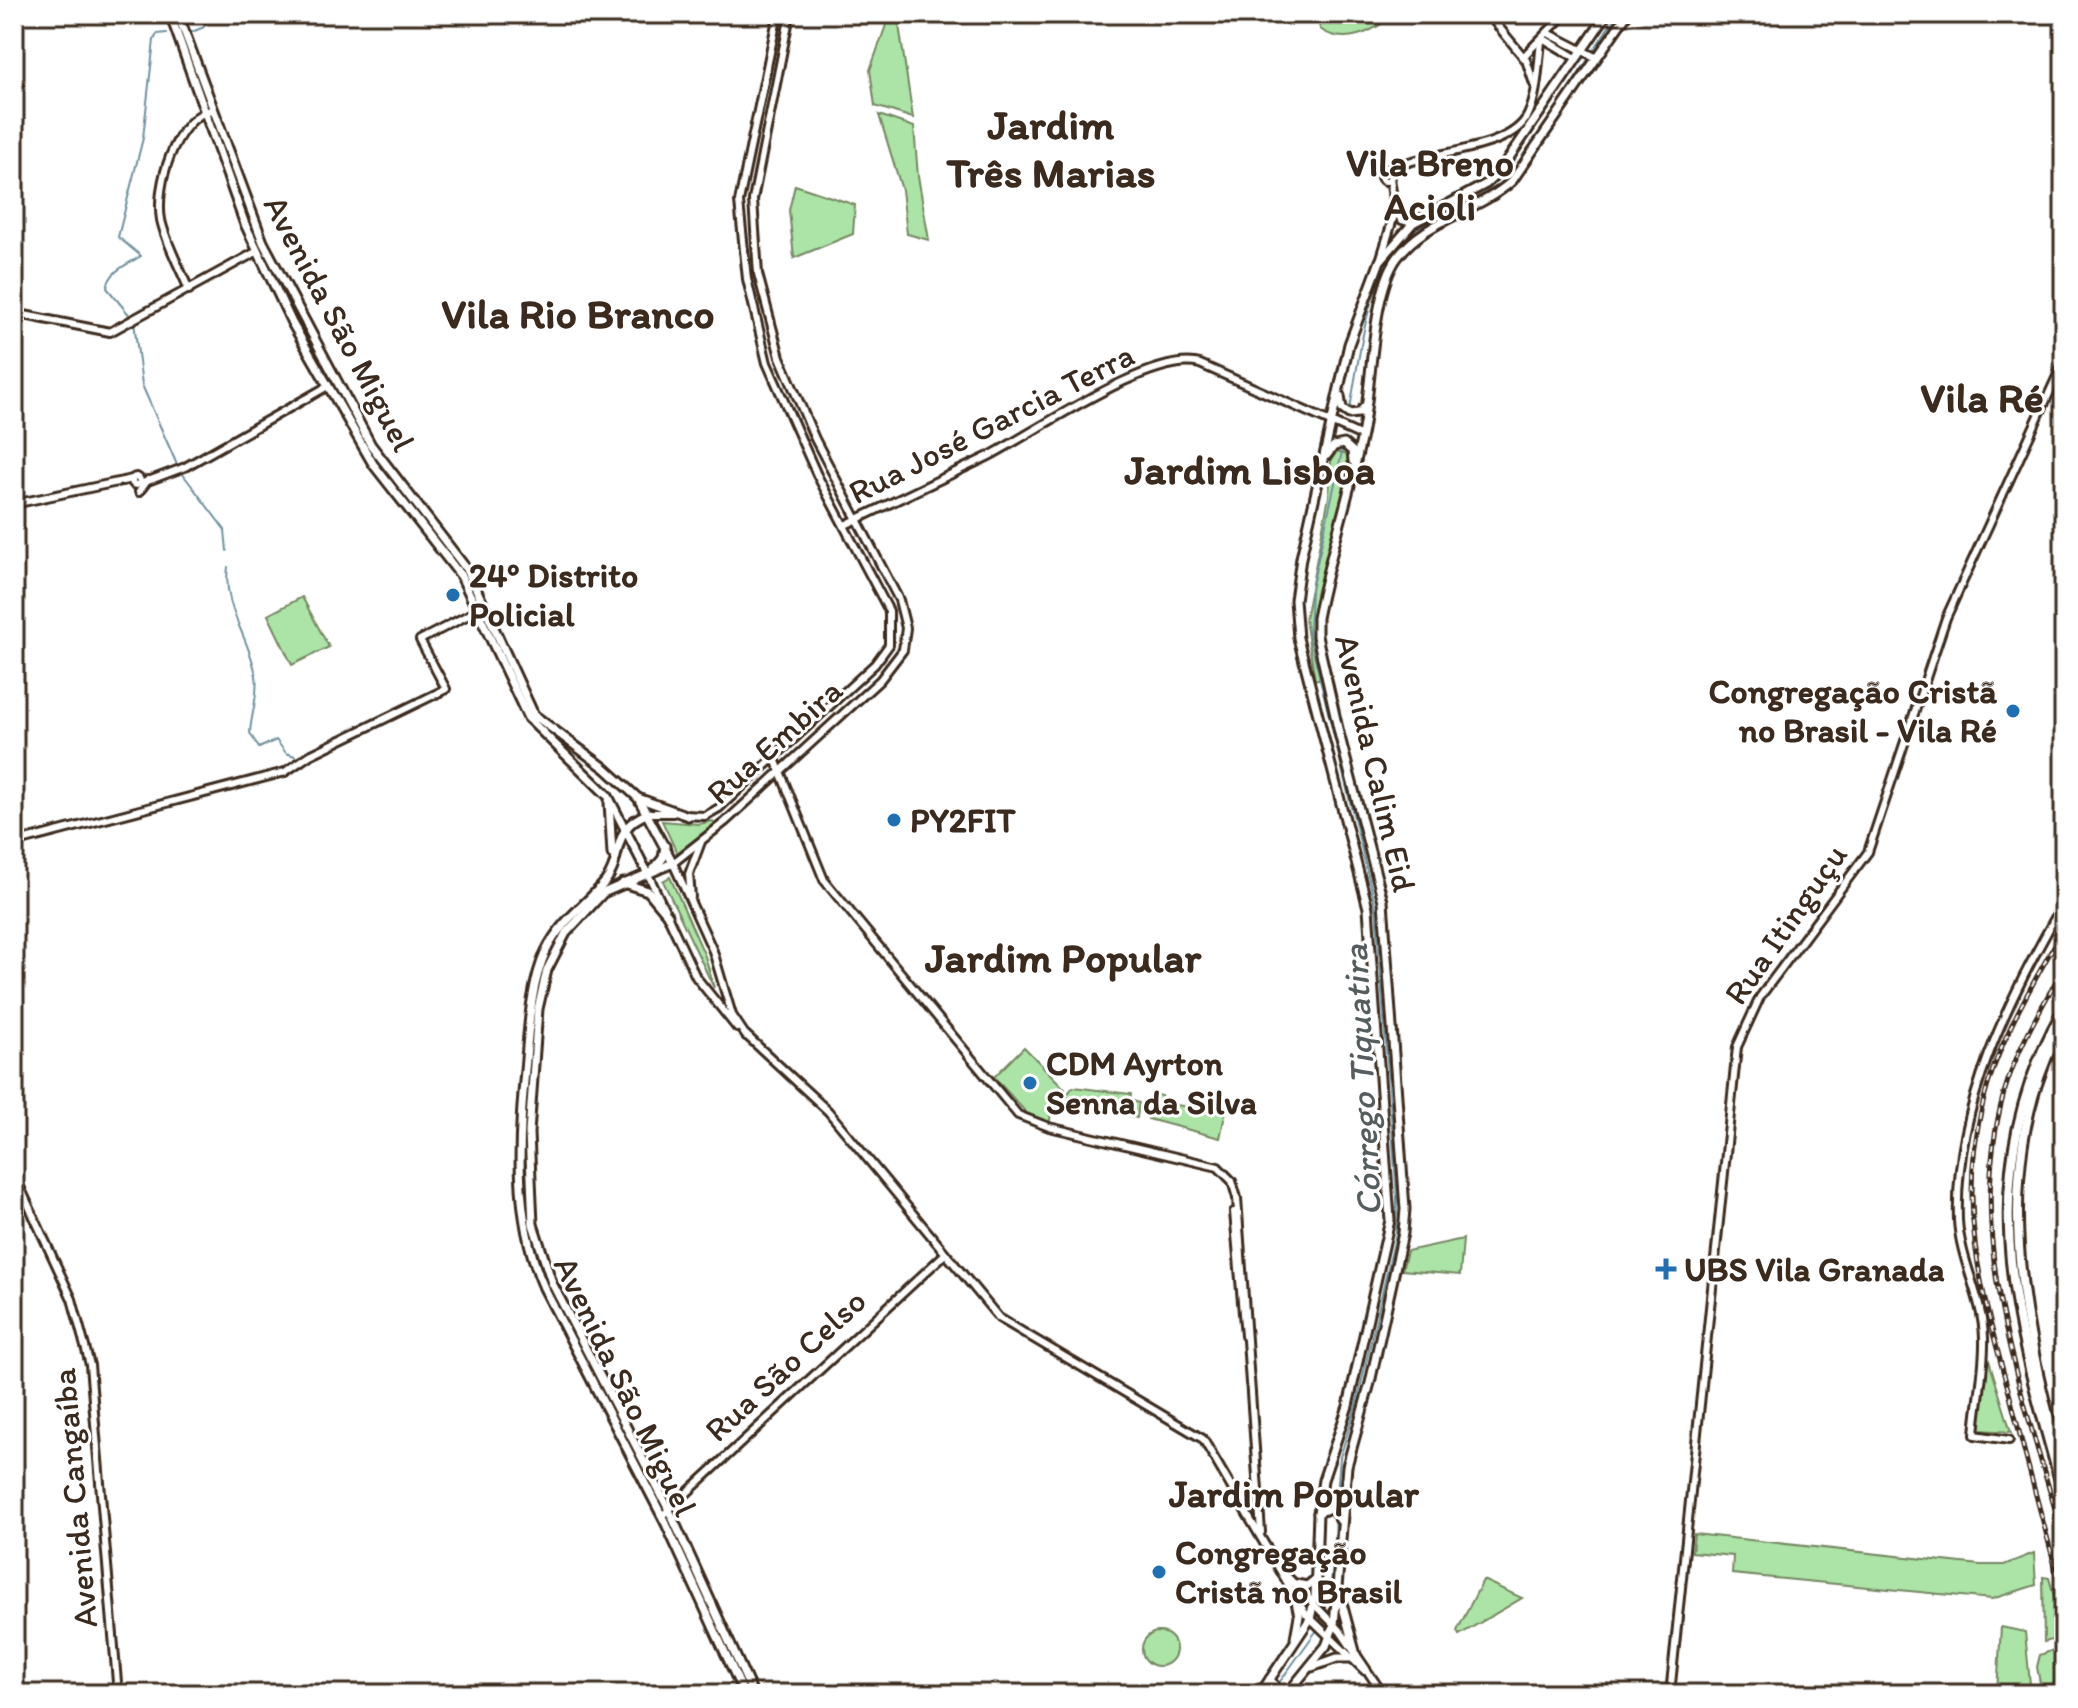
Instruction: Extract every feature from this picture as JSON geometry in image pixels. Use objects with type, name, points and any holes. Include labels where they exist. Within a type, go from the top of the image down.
[{"type":"highway","points":[[2064,1008],[2034,1074],[2015,1145],[2007,1219],[2014,1300],[2026,1362],[2064,1495]]},
{"type":"highway","points":[[2064,1022],[2035,1091],[2020,1152],[2017,1239],[2042,1395],[2064,1474]]},
{"type":"highway","points":[[2014,1300],[2023,1322],[2030,1326]]},
{"type":"main road","name":"Avenida São Miguel","points":[[170,14],[256,252],[328,386],[384,479],[453,564],[482,608],[528,718],[608,796],[648,874]]},
{"type":"main road","name":"Avenida São Miguel","points":[[178,14],[207,111],[277,272],[371,445],[400,486],[455,551],[534,715],[605,768],[638,798],[649,813],[673,863],[603,893],[573,924],[554,953],[544,980],[531,1090],[530,1187],[535,1236],[545,1267],[753,1694]]},
{"type":"main road","points":[[778,14],[739,202],[742,241],[767,363],[817,475],[845,525]]},
{"type":"main road","points":[[790,14],[753,200],[758,274],[780,357],[815,439],[858,519]]},
{"type":"main road","points":[[1488,14],[1523,57],[1531,71],[1534,91]]},
{"type":"main road","points":[[1523,57],[1545,38],[1565,14]]},
{"type":"main road","name":"Avenida Calim Eid","points":[[1260,1694],[1272,1682],[1310,1620],[1314,1605],[1323,1480],[1348,1406],[1405,1209],[1386,924],[1378,875],[1317,636],[1319,608],[1362,436],[1380,308],[1397,258],[1417,237],[1488,202],[1512,181],[1590,54],[1607,14]]},
{"type":"main road","name":"Avenida Calim Eid","points":[[1285,1694],[1310,1668],[1333,1624],[1339,1593],[1347,1466],[1370,1383],[1387,1270],[1390,1209],[1368,908],[1295,618],[1299,571],[1355,327],[1380,261],[1413,223],[1486,184],[1500,171],[1576,58],[1590,54],[1627,14]]},
{"type":"main road","points":[[1545,38],[1590,54]]},
{"type":"main road","points":[[1545,38],[1576,58]]},
{"type":"main road","points":[[1380,261],[1395,212],[1388,176],[1401,165],[1512,133],[1524,121],[1545,38]]},
{"type":"main road","points":[[189,290],[161,221],[163,186],[177,137],[187,122],[207,111]]},
{"type":"main road","points":[[1395,212],[1402,220],[1413,223]]},
{"type":"main road","points":[[14,313],[106,333],[256,252],[264,251],[277,272]]},
{"type":"main road","name":"Rua Itinguçu","points":[[1670,1694],[1737,1047],[1760,997],[1868,852],[1946,618],[2064,361]]},
{"type":"main road","name":"Rua José Garcia Terra","points":[[845,525],[991,455],[1098,394],[1177,363],[1194,362],[1331,422]]},
{"type":"main road","points":[[1341,382],[1340,405],[1347,414],[1360,412],[1370,392]]},
{"type":"main road","points":[[14,504],[172,473],[328,386]]},
{"type":"main road","points":[[1331,422],[1362,436]]},
{"type":"main road","points":[[1322,464],[1333,447],[1346,444],[1353,455],[1351,479]]},
{"type":"main road","points":[[384,479],[390,478],[400,486]]},
{"type":"main road","points":[[139,492],[152,479]]},
{"type":"main road","name":"Rua Embira","points":[[673,863],[780,773],[891,669],[903,650],[906,628],[899,600],[858,519]]},
{"type":"main road","name":"Rua Embira","points":[[649,813],[705,816],[719,808],[875,664],[889,645],[889,611],[845,525]]},
{"type":"main road","points":[[14,843],[279,774],[310,755],[446,689],[420,640],[482,608]]},
{"type":"main road","points":[[775,759],[824,880],[1018,1115],[1049,1127],[1218,1167],[1232,1181],[1237,1198],[1261,1534]]},
{"type":"main road","points":[[608,796],[612,859]]},
{"type":"main road","points":[[638,798],[688,816]]},
{"type":"main road","points":[[626,829],[649,813]]},
{"type":"main road","name":"Avenida São Miguel","points":[[626,829],[612,859],[607,880],[571,913],[540,967],[523,1091],[522,1189],[526,1228],[537,1272],[666,1513],[744,1694]]},
{"type":"main road","points":[[693,908],[689,878],[702,841]]},
{"type":"main road","points":[[665,845],[659,864],[648,874],[700,983],[731,1023],[822,1105],[1006,1324],[1203,1439],[1310,1620],[1353,1657]]},
{"type":"main road","points":[[673,863],[713,951],[732,1015],[746,1036]]},
{"type":"main road","points":[[621,883],[648,891],[668,915]]},
{"type":"main road","points":[[2009,1440],[1975,1435],[1984,1342],[1958,1224],[1961,1172],[1974,1100],[2002,1018],[2064,902]]},
{"type":"main road","name":"Avenida Cangaíba","points":[[14,1174],[72,1299],[93,1379],[118,1694]]},
{"type":"main road","name":"Rua São Celso","points":[[666,1513],[945,1254]]},
{"type":"main road","points":[[1320,1512],[1332,1507],[1339,1515],[1342,1527]]},
{"type":"main road","points":[[1281,1570],[1333,1624],[1353,1657],[1383,1694]]},
{"type":"main road","points":[[1296,1584],[1307,1586],[1316,1579]]},
{"type":"main road","points":[[1339,1593],[1353,1657]]},
{"type":"main road","points":[[1292,1650],[1298,1625],[1295,1597]]},
{"type":"main road","points":[[1310,1668],[1328,1660],[1353,1657]]},
{"type":"main road","points":[[1272,1682],[1285,1694]]},
{"type":"green space","points":[[890,14],[902,14],[899,25],[913,118],[875,106],[870,70]]},
{"type":"green space","points":[[1317,14],[1393,14],[1368,32],[1348,37],[1320,29]]},
{"type":"green space","points":[[879,115],[914,127],[918,176],[929,240],[907,234],[902,190]]},
{"type":"green space","points":[[795,185],[855,205],[853,234],[794,258],[789,210]]},
{"type":"green space","points":[[1336,452],[1348,455],[1349,473],[1343,512],[1314,610],[1314,636],[1324,677],[1315,680],[1305,619],[1329,496],[1331,461]]},
{"type":"green space","points":[[302,597],[329,647],[292,665],[268,615]]},
{"type":"green space","points":[[662,821],[699,824],[713,821],[715,824],[677,853]]},
{"type":"green space","points":[[670,877],[705,956],[714,988],[663,881]]},
{"type":"green space","name":"CDM Ayrton Senna da Silva","points":[[1024,1047],[1065,1089],[1051,1110],[1050,1121],[1032,1119],[994,1077]]},
{"type":"green space","points":[[1073,1087],[1131,1094],[1130,1100],[1139,1103],[1137,1118],[1065,1097]]},
{"type":"green space","points":[[1153,1094],[1162,1096],[1162,1103],[1203,1109],[1205,1103],[1226,1111],[1220,1138],[1148,1119]]},
{"type":"green space","points":[[1463,1239],[1460,1275],[1402,1270],[1407,1251]]},
{"type":"green space","points":[[1987,1354],[2011,1432],[1979,1430]]},
{"type":"green space","points":[[1694,1534],[1980,1565],[2004,1565],[2034,1553],[2036,1585],[1992,1599],[1732,1574],[1733,1556],[1692,1552]]},
{"type":"green space","points":[[2043,1577],[2049,1578],[2064,1631],[2064,1637],[2044,1642]]},
{"type":"green space","points":[[1483,1580],[1522,1598],[1459,1635],[1457,1631]]},
{"type":"green space","points":[[2001,1627],[2025,1632],[2030,1684],[1997,1691]]},
{"type":"green space","points":[[1159,1632],[1171,1637],[1176,1649],[1171,1661],[1159,1666],[1147,1661],[1142,1649],[1147,1637]]},
{"type":"green space","points":[[2064,1646],[2064,1694],[2042,1694],[2037,1667],[2040,1655]]},
{"type":"waterway","points":[[192,32],[204,27],[209,14]]},
{"type":"waterway","name":"Córrego Tiquatira","points":[[1542,131],[1617,14]]},
{"type":"waterway","points":[[131,317],[107,288],[115,272],[141,256],[118,237],[143,138],[154,40],[157,34],[167,33]]},
{"type":"waterway","name":"Córrego Tiquatira","points":[[1350,408],[1370,306],[1391,260],[1406,239],[1427,222],[1503,181],[1536,139]]},
{"type":"waterway","points":[[134,322],[142,385],[178,467]]},
{"type":"waterway","name":"Córrego Tiquatira","points":[[1336,1506],[1340,1457],[1356,1406],[1396,1233],[1397,1197],[1376,908],[1309,634],[1311,590],[1342,452]]},
{"type":"waterway","points":[[182,473],[225,530],[227,551]]},
{"type":"waterway","points":[[228,567],[229,596],[256,676],[250,733],[259,748],[276,740],[286,753],[295,756]]},
{"type":"waterway","name":"Córrego Tiquatira","points":[[1319,1624],[1330,1585],[1336,1517]]},
{"type":"waterway","name":"Córrego Tiquatira","points":[[1271,1694],[1317,1630]]},
{"type":"railway","points":[[2064,928],[1998,1057],[1983,1103],[1972,1180],[1976,1253],[1983,1289],[2064,1599]]},
{"type":"railway","points":[[2064,967],[2038,1013],[2009,1076],[1993,1150],[1990,1206],[1994,1263],[2004,1320],[2064,1541]]},
{"type":"place","name":"24º Distrito Policial","points":[[453,595]]},
{"type":"place","name":"Congregação Cristã no Brasil - Vila Ré","points":[[2013,711]]},
{"type":"place","name":"PY2FIT","points":[[894,820]]},
{"type":"place","name":"CDM Ayrton Senna da Silva","points":[[1030,1083]]},
{"type":"place","name":"UBS Vila Granada","points":[[1666,1269]]},
{"type":"place","name":"Congregação Cristã no Brasil","points":[[1159,1572]]},
{"type":"district","name":"Jardim Três Marias","points":[[1051,148]]},
{"type":"district","name":"Vila Breno Acioli","points":[[1430,185]]},
{"type":"district","name":"Vila Rio Branco","points":[[578,313]]},
{"type":"district","name":"Vila Ré","points":[[1982,397]]},
{"type":"district","name":"Jardim Lisboa","points":[[1250,469]]},
{"type":"district","name":"Jardim Popular","points":[[1063,957]]},
{"type":"district","name":"Jardim Popular","points":[[1294,1494]]}]
